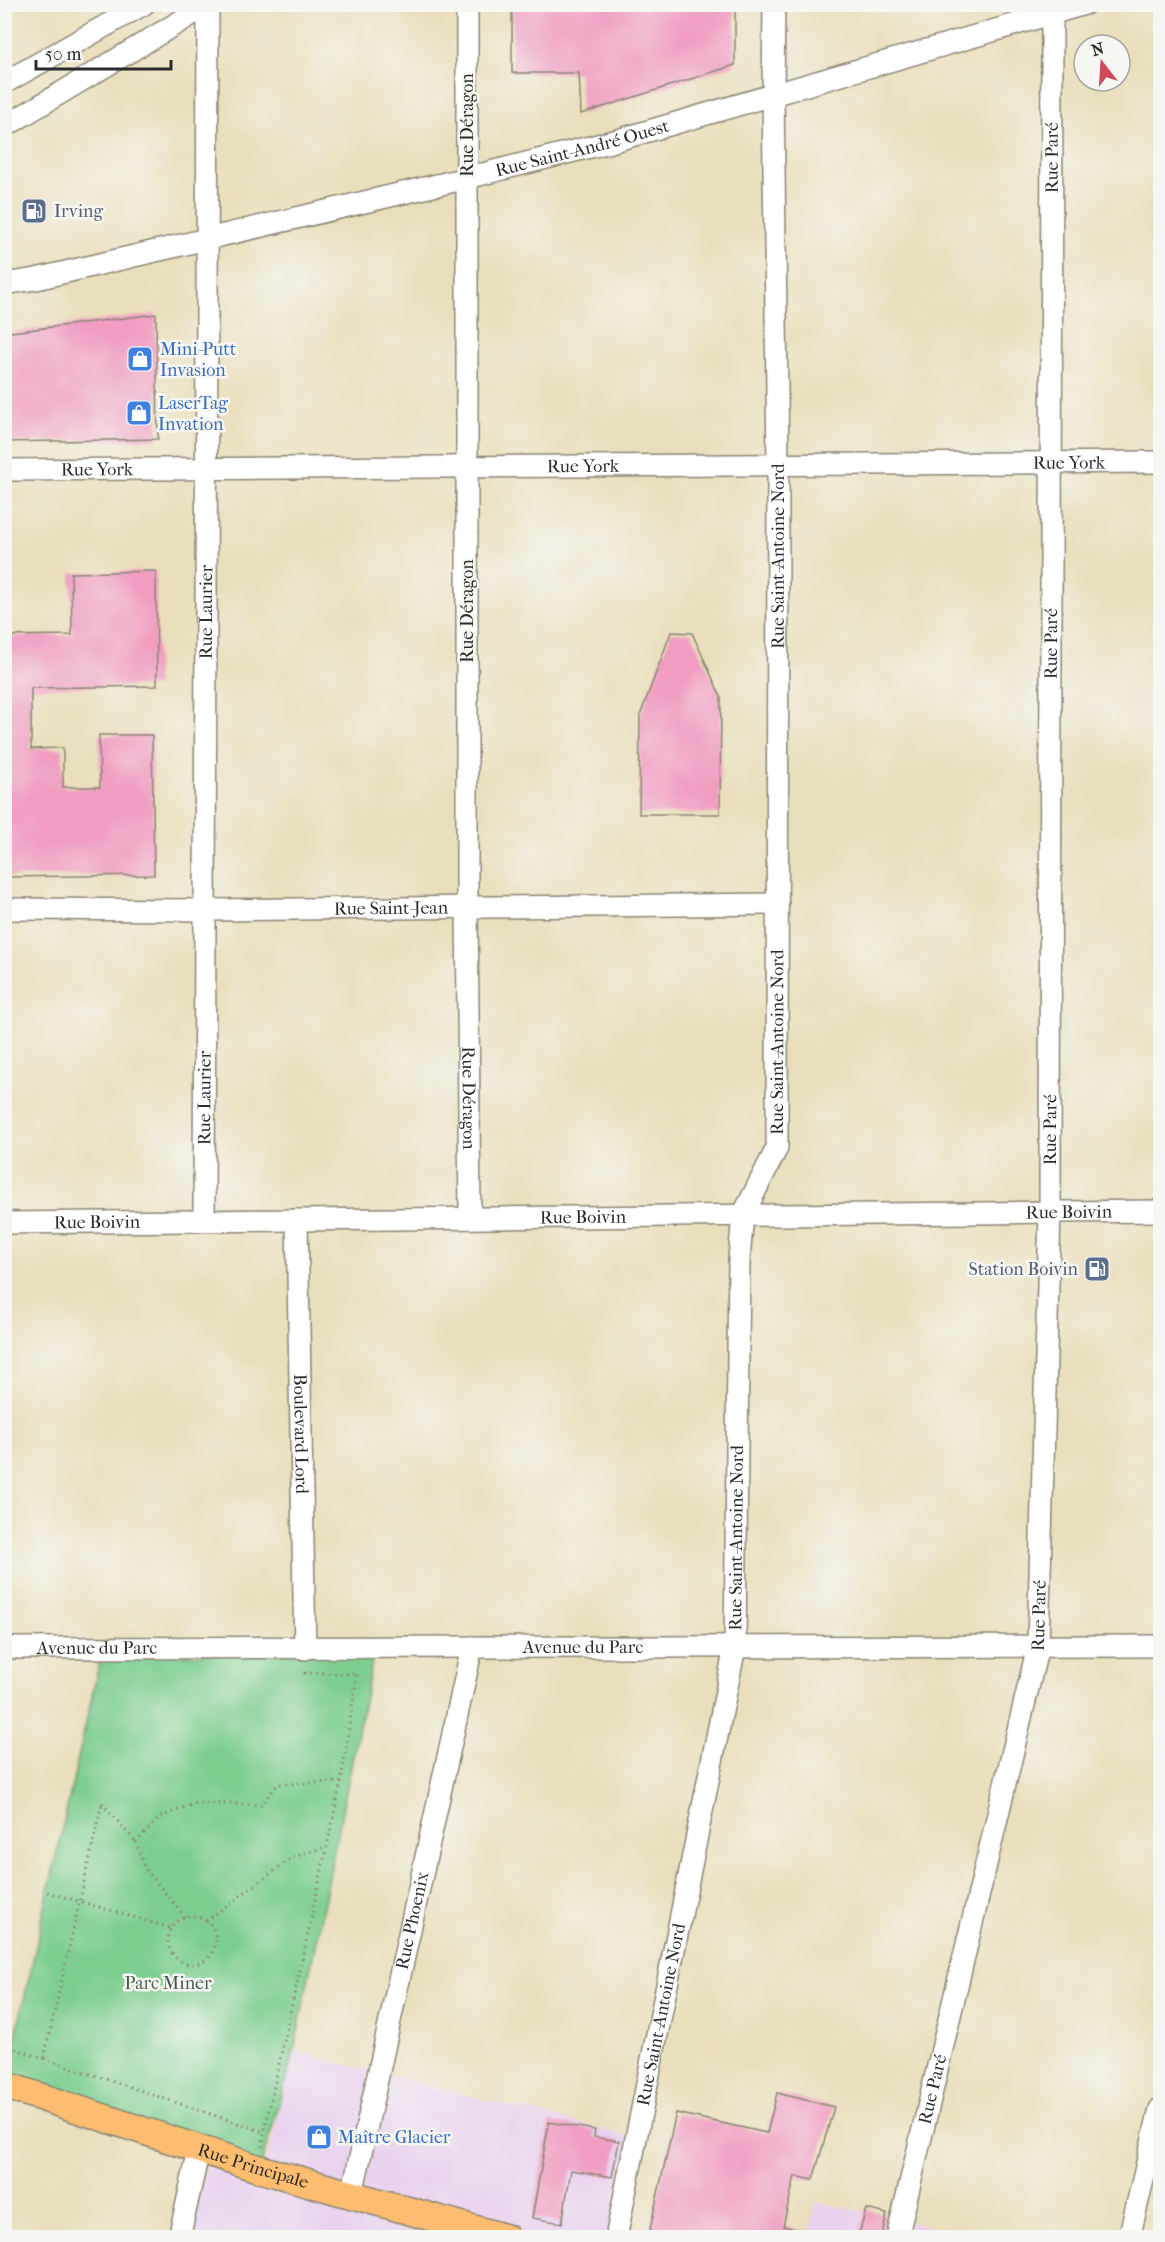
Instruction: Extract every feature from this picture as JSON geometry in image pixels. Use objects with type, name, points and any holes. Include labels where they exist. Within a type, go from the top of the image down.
[{"type":"main road","name":"Rue Principale","points":[[4,2085],[199,2150],[507,2238]]},
{"type":"street","points":[[4,83],[144,4]]},
{"type":"street","name":"Rue Déragon","points":[[466,4],[467,907],[470,1218]]},
{"type":"street","name":"Rue Saint-Antoine Nord","points":[[616,2238],[735,1647],[739,1259],[743,1215],[777,1148],[778,464],[774,4]]},
{"type":"street","name":"Rue Saint-André Ouest","points":[[4,284],[36,279],[207,239],[614,141],[773,95],[1052,9],[1085,4]]},
{"type":"street","points":[[4,127],[208,5]]},
{"type":"street","name":"Rue Laurier","points":[[204,1221],[208,5]]},
{"type":"street","name":"Rue Paré","points":[[897,2238],[1038,1646],[1050,1212],[1052,9]]},
{"type":"street","name":"Rue York","points":[[4,470],[1161,462]]},
{"type":"street","name":"Rue Saint-Jean","points":[[4,909],[205,910],[778,904]]},
{"type":"street","name":"Rue Boivin","points":[[4,1223],[1161,1211]]},
{"type":"street","name":"Boulevard Lord","points":[[297,1220],[305,1649]]},
{"type":"street","name":"Avenue du Parc","points":[[4,1648],[1161,1646]]},
{"type":"street","name":"Rue Phoenix","points":[[352,2194],[472,1647]]},
{"type":"street","points":[[1129,2238],[1155,2151],[1161,2109]]},
{"type":"street","points":[[179,2238],[199,2150]]},
{"type":"path","points":[[206,1921],[293,1857],[327,1847],[341,1782],[357,1674],[305,1673],[305,1649]]},
{"type":"path","points":[[136,1842],[159,1818],[195,1803],[261,1805],[278,1784],[341,1782]]},
{"type":"path","points":[[44,2058],[102,1803],[136,1842],[144,1867],[185,1917]]},
{"type":"path","name":"Rue Principale","points":[[4,2046],[264,2132],[327,1847]]},
{"type":"path","points":[[47,1892],[171,1928]]},
{"type":"path","points":[[185,1917],[200,1917],[206,1921],[215,1934],[214,1949],[204,1961],[196,1964],[182,1962],[171,1952],[168,1940],[171,1928],[185,1917]]},
{"type":"shaded area","points":[[294,2051],[631,2137],[609,2237],[188,2238],[207,2163],[262,2177]]},
{"type":"shaded area","points":[[816,2202],[919,2224],[975,2237],[808,2238]]},
{"type":"green space","name":"Parc Miner","points":[[374,1652],[294,2051],[260,2169],[5,2085],[101,1656]]},
{"type":"building","points":[[512,4],[735,4],[735,65],[581,114],[579,73],[512,73]]},
{"type":"building","points":[[156,314],[158,439],[4,442],[4,333]]},
{"type":"building","points":[[156,571],[157,686],[31,688],[31,749],[63,748],[63,787],[100,787],[99,735],[152,735],[154,875],[4,877],[4,636],[72,635],[71,573]]},
{"type":"building","points":[[671,632],[692,633],[721,697],[720,814],[639,814],[640,716]]},
{"type":"building","points":[[777,2093],[834,2107],[813,2180],[795,2176],[783,2226],[809,2232],[808,2238],[648,2238],[676,2113],[767,2133]]},
{"type":"building","points":[[549,2122],[595,2130],[594,2137],[619,2141],[612,2177],[571,2170],[562,2223],[532,2218]]},
{"type":"building","points":[[866,2209],[887,2214],[881,2238],[858,2238]]},
{"type":"place","name":"Irving","points":[[34,211]]},
{"type":"place","name":"Mini-Putt Invasion","points":[[140,359]]},
{"type":"place","name":"LaserTag Invation","points":[[139,413]]},
{"type":"place","name":"Station Boivin","points":[[1097,1269]]},
{"type":"place","name":"Maître Glacier","points":[[319,2137]]}]
